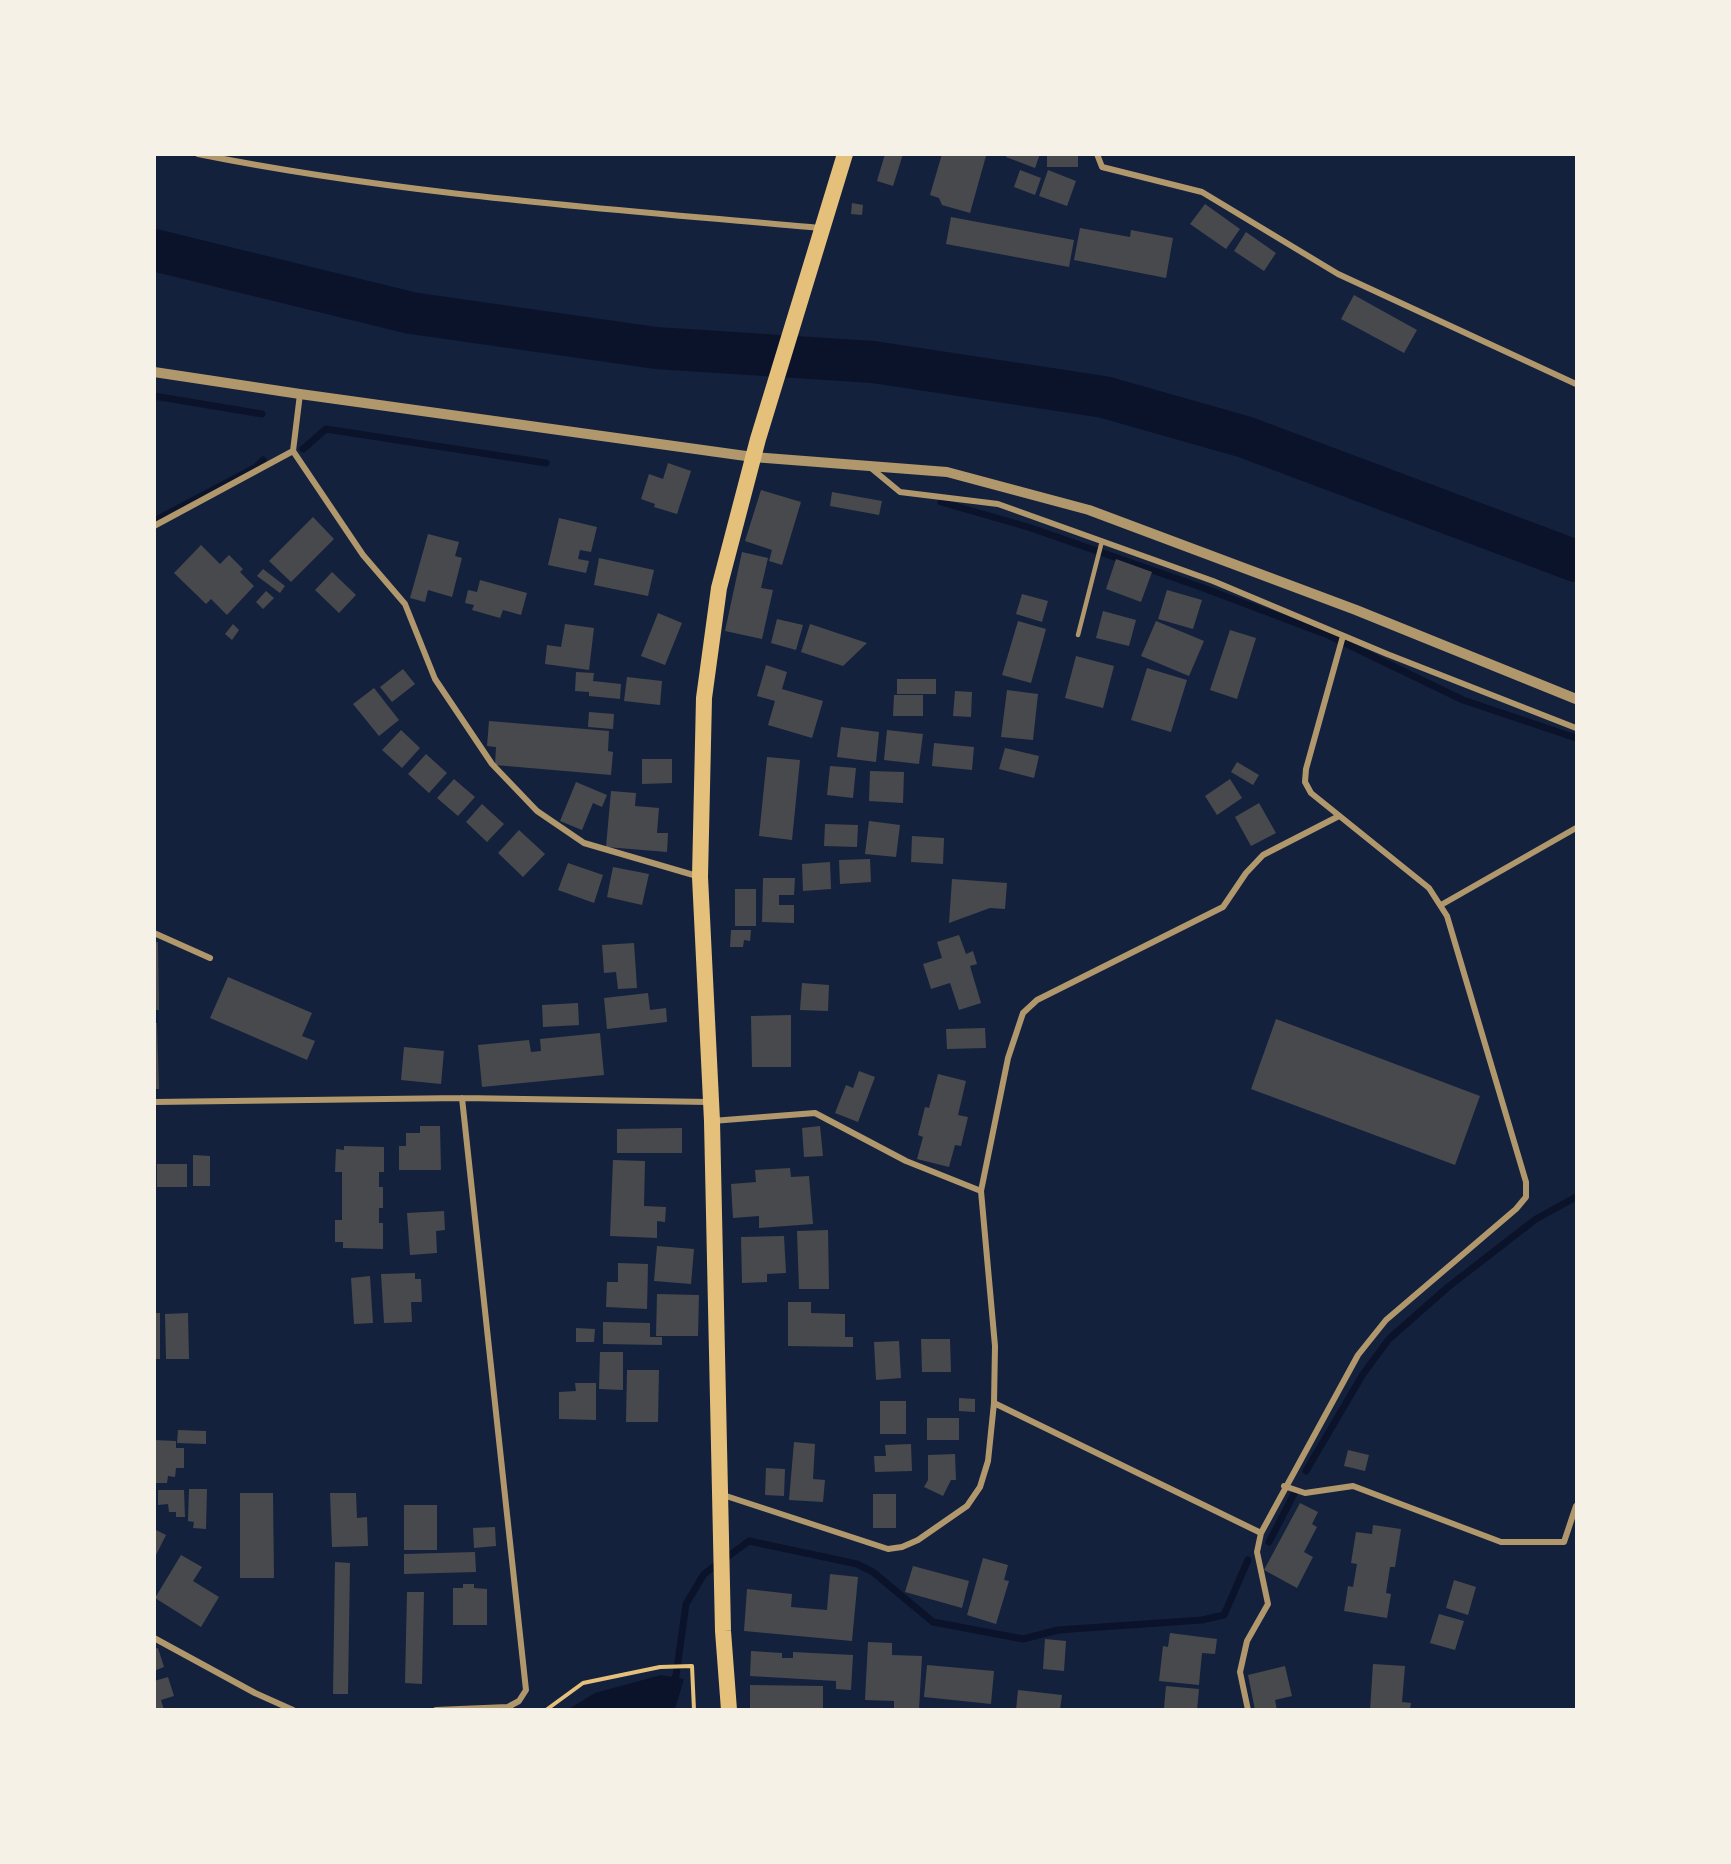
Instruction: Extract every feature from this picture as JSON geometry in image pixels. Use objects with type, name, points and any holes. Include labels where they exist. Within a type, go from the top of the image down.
[{"type":"highway","points":[[729,1710],[723,1631],[712,1121],[700,878],[704,698],[719,588],[758,439],[844,154]]},
{"type":"street","points":[[198,154],[257,166],[442,193],[822,228]]},
{"type":"street","points":[[1097,154],[1102,167],[1202,192],[1338,274],[1576,384]]},
{"type":"street","points":[[154,372],[753,457],[947,472],[1089,510],[1356,610],[1576,699]]},
{"type":"street","points":[[300,394],[293,451],[363,555],[405,604],[435,679],[492,764],[537,811],[584,843],[700,878]]},
{"type":"street","points":[[154,526],[293,451]]},
{"type":"street","points":[[868,466],[900,492],[998,504],[1213,581],[1343,637],[1576,728]]},
{"type":"street","points":[[1248,1710],[1240,1672],[1247,1641],[1268,1604],[1257,1552],[1261,1533],[1284,1486],[1358,1355],[1386,1320],[1516,1209],[1526,1197],[1526,1182],[1448,916],[1429,888],[1311,793],[1305,782],[1306,770],[1343,637]]},
{"type":"street","points":[[722,1502],[888,1549],[902,1547],[918,1540],[967,1506],[981,1487],[988,1461],[994,1403],[995,1347],[981,1191],[1008,1058],[1023,1013],[1036,1000],[1224,907],[1246,873],[1263,855],[1339,816]]},
{"type":"street","points":[[1441,905],[1576,828]]},
{"type":"street","points":[[154,933],[210,958]]},
{"type":"street","points":[[154,1102],[462,1098],[711,1102]]},
{"type":"street","points":[[436,1710],[508,1707],[519,1701],[526,1690],[462,1098]]},
{"type":"street","points":[[712,1121],[815,1113],[906,1161],[981,1191]]},
{"type":"street","points":[[994,1403],[1261,1533]]},
{"type":"street","points":[[1284,1486],[1305,1493],[1353,1486],[1501,1542],[1564,1542],[1576,1506]]},
{"type":"street","points":[[154,1638],[255,1693],[293,1710]]},
{"type":"lane","points":[[1078,635],[1102,542]]},
{"type":"path","points":[[546,1710],[583,1683],[660,1667],[692,1666],[693,1710]]},
{"type":"water","points":[[661,1675],[684,1679],[675,1709],[569,1709],[595,1693]]},
{"type":"building","points":[[885,154],[903,154],[893,186],[877,181]]},
{"type":"building","points":[[942,154],[986,156],[970,213],[942,205],[939,198],[930,195]]},
{"type":"building","points":[[1007,154],[1040,154],[1035,168],[1006,157]]},
{"type":"building","points":[[1047,154],[1078,154],[1078,167],[1047,167]]},
{"type":"building","points":[[1020,170],[1041,178],[1035,195],[1014,187]]},
{"type":"building","points":[[1048,170],[1076,181],[1067,206],[1039,196]]},
{"type":"building","points":[[852,203],[863,205],[862,215],[851,214]]},
{"type":"building","points":[[1205,204],[1240,229],[1226,249],[1190,224]]},
{"type":"building","points":[[951,217],[1074,240],[1069,267],[946,244]]},
{"type":"building","points":[[1080,228],[1130,237],[1131,230],[1173,238],[1166,278],[1074,260]]},
{"type":"building","points":[[1246,232],[1276,253],[1264,271],[1234,251]]},
{"type":"building","points":[[1354,295],[1417,330],[1404,353],[1341,319]]},
{"type":"building","points":[[668,463],[691,471],[677,514],[654,507],[655,504],[641,499],[649,474],[663,479]]},
{"type":"building","points":[[761,490],[801,502],[782,565],[769,561],[772,550],[745,541]]},
{"type":"building","points":[[832,492],[882,501],[879,515],[830,506]]},
{"type":"building","points":[[313,517],[334,539],[291,582],[269,561]]},
{"type":"building","points":[[559,518],[597,527],[591,552],[580,550],[578,559],[589,561],[586,573],[548,565]]},
{"type":"building","points":[[428,534],[459,542],[455,556],[462,558],[452,597],[428,590],[425,602],[410,598]]},
{"type":"building","points":[[201,545],[220,564],[229,555],[243,569],[240,572],[254,586],[227,615],[211,599],[206,604],[174,573]]},
{"type":"building","points":[[742,552],[768,558],[761,588],[773,590],[762,639],[725,631]]},
{"type":"building","points":[[599,558],[654,570],[648,596],[594,585]]},
{"type":"building","points":[[1116,559],[1152,572],[1141,602],[1106,589]]},
{"type":"building","points":[[263,569],[285,586],[280,593],[257,576]]},
{"type":"building","points":[[332,572],[356,595],[339,613],[315,590]]},
{"type":"building","points":[[480,580],[527,593],[521,615],[503,610],[500,618],[472,610],[474,605],[465,603],[468,590],[477,592]]},
{"type":"building","points":[[1167,590],[1202,600],[1193,629],[1158,619]]},
{"type":"building","points":[[266,591],[274,598],[263,609],[256,602]]},
{"type":"building","points":[[1022,594],[1048,601],[1042,622],[1016,614]]},
{"type":"building","points":[[1103,611],[1136,620],[1129,646],[1096,638]]},
{"type":"building","points":[[658,613],[682,623],[665,665],[641,656]]},
{"type":"building","points":[[777,619],[803,625],[796,650],[771,643]]},
{"type":"building","points":[[1018,621],[1046,629],[1031,683],[1002,675]]},
{"type":"building","points":[[1156,621],[1204,641],[1189,676],[1141,656]]},
{"type":"building","points":[[233,624],[239,630],[232,640],[225,634]]},
{"type":"building","points":[[565,624],[594,628],[589,670],[545,664],[547,645],[561,647]]},
{"type":"building","points":[[810,624],[867,643],[843,666],[801,652]]},
{"type":"building","points":[[1230,630],[1256,638],[1237,699],[1210,690]]},
{"type":"building","points":[[1076,656],[1114,666],[1103,708],[1065,698]]},
{"type":"building","points":[[766,665],[787,672],[782,689],[823,701],[812,738],[768,725],[775,701],[757,696]]},
{"type":"building","points":[[1147,668],[1187,680],[1171,732],[1131,720]]},
{"type":"building","points":[[403,669],[415,684],[392,702],[380,687]]},
{"type":"building","points":[[576,672],[594,673],[593,681],[621,684],[620,699],[589,696],[589,692],[575,691]]},
{"type":"building","points":[[627,677],[662,681],[660,705],[624,701]]},
{"type":"building","points":[[897,679],[936,679],[936,694],[897,694]]},
{"type":"building","points":[[374,688],[399,720],[379,736],[353,704]]},
{"type":"building","points":[[1007,690],[1038,694],[1033,740],[1001,737]]},
{"type":"building","points":[[955,691],[972,692],[971,717],[953,716]]},
{"type":"building","points":[[894,695],[923,695],[923,716],[893,716]]},
{"type":"building","points":[[589,712],[614,714],[613,729],[588,727]]},
{"type":"building","points":[[489,721],[609,731],[608,751],[613,752],[611,775],[495,765],[496,747],[487,746]]},
{"type":"building","points":[[841,727],[879,732],[876,762],[837,757]]},
{"type":"building","points":[[401,730],[420,748],[402,768],[382,750]]},
{"type":"building","points":[[887,730],[923,734],[919,764],[884,760]]},
{"type":"building","points":[[934,743],[974,747],[972,770],[932,766]]},
{"type":"building","points":[[1005,748],[1039,756],[1034,778],[999,769]]},
{"type":"building","points":[[426,754],[447,773],[429,793],[408,774]]},
{"type":"building","points":[[767,757],[800,760],[792,840],[759,836]]},
{"type":"building","points":[[642,759],[672,759],[672,783],[642,784]]},
{"type":"building","points":[[1237,762],[1259,775],[1253,785],[1231,772]]},
{"type":"building","points":[[830,766],[856,768],[853,798],[827,795]]},
{"type":"building","points":[[870,771],[904,772],[903,803],[869,801]]},
{"type":"building","points":[[454,779],[475,797],[458,816],[437,798]]},
{"type":"building","points":[[1230,779],[1242,798],[1217,815],[1205,796]]},
{"type":"building","points":[[576,782],[607,795],[602,807],[593,803],[582,830],[560,821]]},
{"type":"building","points":[[611,791],[636,793],[635,806],[659,808],[657,833],[668,833],[667,852],[606,847]]},
{"type":"building","points":[[1259,803],[1276,833],[1251,846],[1235,817]]},
{"type":"building","points":[[482,804],[504,824],[487,842],[466,822]]},
{"type":"building","points":[[869,821],[900,825],[896,857],[865,854]]},
{"type":"building","points":[[825,824],[858,825],[857,847],[824,846]]},
{"type":"building","points":[[519,830],[545,854],[523,877],[498,853]]},
{"type":"building","points":[[912,836],[944,838],[943,864],[911,862]]},
{"type":"building","points":[[870,859],[871,882],[840,884],[839,860]]},
{"type":"building","points":[[830,862],[831,889],[803,891],[802,864]]},
{"type":"building","points":[[568,863],[603,875],[594,903],[558,890]]},
{"type":"building","points":[[613,867],[649,874],[642,905],[607,897]]},
{"type":"building","points":[[763,878],[795,878],[794,895],[779,895],[779,905],[794,905],[794,923],[762,922]]},
{"type":"building","points":[[952,879],[1007,883],[1005,909],[990,908],[949,923]]},
{"type":"building","points":[[735,889],[756,889],[756,926],[735,926]]},
{"type":"building","points":[[731,930],[751,930],[750,941],[744,940],[743,947],[730,947]]},
{"type":"building","points":[[959,935],[966,954],[973,951],[977,964],[970,966],[981,1003],[959,1010],[950,983],[931,989],[923,964],[942,958],[937,942]]},
{"type":"building","points":[[154,942],[158,942],[159,1010],[154,1010]]},
{"type":"building","points":[[634,943],[637,988],[618,989],[616,972],[604,973],[602,945]]},
{"type":"building","points":[[228,977],[312,1013],[302,1036],[315,1041],[307,1060],[210,1018]]},
{"type":"building","points":[[802,983],[829,985],[828,1011],[800,1010]]},
{"type":"building","points":[[648,993],[650,1010],[666,1008],[667,1022],[607,1029],[604,998]]},
{"type":"building","points":[[578,1003],[579,1025],[543,1027],[542,1005]]},
{"type":"building","points":[[791,1015],[791,1067],[752,1067],[751,1016]]},
{"type":"building","points":[[1276,1019],[1480,1096],[1455,1165],[1251,1089]]},
{"type":"building","points":[[154,1023],[157,1023],[159,1089],[154,1089]]},
{"type":"building","points":[[985,1028],[986,1048],[947,1049],[946,1029]]},
{"type":"building","points":[[600,1033],[604,1075],[482,1087],[478,1045],[529,1040],[531,1052],[541,1051],[540,1039]]},
{"type":"building","points":[[404,1047],[444,1051],[441,1084],[401,1080]]},
{"type":"building","points":[[859,1071],[875,1077],[858,1122],[835,1113],[846,1085],[853,1088]]},
{"type":"building","points":[[938,1074],[966,1081],[958,1115],[968,1117],[961,1146],[955,1145],[949,1167],[917,1159],[923,1137],[918,1135],[925,1107],[929,1108]]},
{"type":"building","points":[[420,1126],[440,1126],[441,1170],[399,1170],[399,1146],[406,1146],[406,1133],[420,1133]]},
{"type":"building","points":[[820,1126],[823,1156],[804,1157],[802,1128]]},
{"type":"building","points":[[682,1128],[682,1153],[617,1153],[617,1129]]},
{"type":"building","points":[[344,1146],[384,1147],[384,1172],[379,1172],[379,1187],[383,1187],[383,1208],[379,1208],[379,1223],[383,1223],[383,1249],[343,1248],[343,1242],[335,1242],[335,1220],[342,1220],[342,1172],[335,1172],[336,1149],[344,1150]]},
{"type":"building","points":[[193,1155],[210,1156],[210,1186],[193,1186]]},
{"type":"building","points":[[613,1160],[645,1161],[644,1206],[666,1207],[665,1222],[657,1221],[657,1238],[610,1236]]},
{"type":"building","points":[[157,1164],[187,1164],[187,1187],[157,1187]]},
{"type":"building","points":[[790,1168],[791,1177],[809,1176],[813,1224],[759,1228],[759,1216],[733,1218],[731,1184],[756,1182],[755,1170]]},
{"type":"building","points":[[444,1211],[445,1230],[436,1231],[437,1253],[410,1255],[407,1213]]},
{"type":"building","points":[[828,1230],[829,1289],[799,1289],[797,1231]]},
{"type":"building","points":[[784,1236],[786,1273],[767,1274],[767,1282],[742,1283],[741,1237]]},
{"type":"building","points":[[657,1246],[694,1249],[691,1284],[654,1281]]},
{"type":"building","points":[[618,1263],[648,1264],[647,1309],[606,1307],[607,1282],[618,1282]]},
{"type":"building","points":[[415,1273],[415,1279],[421,1279],[422,1302],[411,1302],[412,1322],[384,1323],[381,1274]]},
{"type":"building","points":[[370,1276],[373,1323],[354,1324],[351,1278]]},
{"type":"building","points":[[657,1294],[699,1295],[698,1336],[656,1336]]},
{"type":"building","points":[[788,1302],[811,1302],[811,1313],[845,1314],[845,1337],[853,1337],[853,1347],[788,1346]]},
{"type":"building","points":[[154,1313],[160,1313],[160,1359],[154,1359]]},
{"type":"building","points":[[188,1313],[189,1359],[166,1359],[165,1314]]},
{"type":"building","points":[[603,1322],[650,1323],[650,1337],[662,1337],[662,1345],[603,1344]]},
{"type":"building","points":[[576,1328],[595,1329],[594,1342],[576,1342]]},
{"type":"building","points":[[921,1339],[950,1339],[951,1372],[922,1372]]},
{"type":"building","points":[[899,1341],[901,1378],[876,1380],[874,1342]]},
{"type":"building","points":[[600,1352],[623,1352],[623,1390],[599,1389]]},
{"type":"building","points":[[627,1370],[659,1370],[658,1422],[626,1422]]},
{"type":"building","points":[[575,1383],[596,1383],[596,1420],[559,1419],[559,1392],[576,1391]]},
{"type":"building","points":[[959,1398],[975,1399],[975,1412],[959,1411]]},
{"type":"building","points":[[880,1401],[906,1401],[906,1434],[880,1434]]},
{"type":"building","points":[[927,1418],[959,1418],[959,1440],[927,1440]]},
{"type":"building","points":[[178,1430],[206,1431],[206,1444],[177,1443]]},
{"type":"building","points":[[154,1440],[176,1441],[176,1448],[184,1448],[184,1468],[176,1468],[175,1477],[168,1476],[167,1483],[154,1483]]},
{"type":"building","points":[[794,1442],[815,1444],[813,1479],[825,1480],[823,1502],[789,1500]]},
{"type":"building","points":[[911,1444],[912,1471],[875,1472],[874,1456],[886,1456],[885,1445]]},
{"type":"building","points":[[1348,1450],[1369,1455],[1365,1471],[1344,1466]]},
{"type":"building","points":[[955,1454],[956,1480],[951,1480],[943,1496],[924,1487],[928,1480],[928,1455]]},
{"type":"building","points":[[766,1468],[785,1469],[784,1496],[765,1495]]},
{"type":"building","points":[[189,1489],[207,1489],[206,1529],[193,1528],[194,1522],[188,1521]]},
{"type":"building","points":[[158,1490],[184,1490],[185,1517],[176,1517],[176,1512],[169,1512],[168,1504],[158,1505]]},
{"type":"building","points":[[240,1493],[273,1493],[274,1578],[240,1578]]},
{"type":"building","points":[[330,1493],[356,1493],[357,1518],[367,1517],[368,1546],[332,1547]]},
{"type":"building","points":[[873,1494],[896,1494],[896,1528],[873,1528]]},
{"type":"building","points":[[1300,1503],[1318,1512],[1312,1524],[1317,1527],[1304,1552],[1313,1557],[1297,1588],[1264,1570]]},
{"type":"building","points":[[404,1505],[437,1505],[437,1550],[404,1550]]},
{"type":"building","points":[[1373,1525],[1401,1529],[1395,1567],[1390,1567],[1386,1593],[1391,1594],[1387,1618],[1344,1611],[1348,1586],[1353,1587],[1357,1564],[1351,1563],[1356,1532],[1372,1534]]},
{"type":"building","points":[[495,1527],[496,1546],[474,1548],[473,1528]]},
{"type":"building","points":[[156,1530],[166,1535],[154,1559],[154,1533]]},
{"type":"building","points":[[475,1552],[476,1572],[404,1574],[404,1554]]},
{"type":"building","points":[[181,1555],[202,1567],[193,1581],[219,1597],[201,1627],[155,1598]]},
{"type":"building","points":[[983,1558],[1008,1565],[1004,1580],[1009,1581],[996,1624],[967,1615]]},
{"type":"building","points":[[335,1562],[350,1563],[348,1694],[333,1694]]},
{"type":"building","points":[[913,1566],[969,1581],[962,1608],[905,1592]]},
{"type":"building","points":[[830,1574],[858,1577],[852,1641],[744,1631],[747,1589],[792,1594],[791,1607],[827,1610]]},
{"type":"building","points":[[1454,1580],[1476,1587],[1468,1615],[1446,1608]]},
{"type":"building","points":[[463,1584],[474,1584],[474,1588],[487,1589],[487,1625],[453,1625],[453,1588],[463,1588]]},
{"type":"building","points":[[407,1592],[424,1592],[422,1684],[405,1683]]},
{"type":"building","points":[[1439,1614],[1464,1621],[1455,1650],[1430,1643]]},
{"type":"building","points":[[1170,1633],[1217,1639],[1215,1654],[1202,1653],[1199,1685],[1159,1681],[1163,1646],[1168,1647]]},
{"type":"building","points":[[1045,1639],[1066,1641],[1064,1671],[1043,1669]]},
{"type":"building","points":[[868,1642],[892,1643],[892,1655],[922,1656],[919,1710],[894,1710],[894,1701],[865,1700]]},
{"type":"building","points":[[158,1648],[164,1667],[154,1671],[154,1649]]},
{"type":"building","points":[[751,1651],[782,1653],[782,1658],[793,1658],[793,1652],[853,1655],[851,1690],[836,1689],[836,1681],[750,1676]]},
{"type":"building","points":[[1373,1664],[1405,1666],[1402,1702],[1411,1703],[1410,1710],[1370,1710]]},
{"type":"building","points":[[927,1665],[994,1671],[991,1704],[924,1697]]},
{"type":"building","points":[[1285,1666],[1292,1696],[1275,1700],[1277,1710],[1255,1710],[1248,1675]]},
{"type":"building","points":[[168,1677],[174,1696],[161,1700],[164,1710],[154,1710],[154,1681]]},
{"type":"building","points":[[750,1685],[823,1686],[823,1710],[750,1710]]},
{"type":"building","points":[[1166,1686],[1199,1689],[1197,1710],[1164,1708]]},
{"type":"building","points":[[1018,1690],[1062,1695],[1060,1710],[1016,1710]]},
{"type":"waterway","points":[[154,250],[411,313],[656,348],[873,362],[1104,397],[1245,437],[1576,561]]},
{"type":"waterway","points":[[154,396],[262,414]]},
{"type":"waterway","points":[[303,449],[326,429],[546,463]]},
{"type":"waterway","points":[[154,521],[256,467],[263,460]]},
{"type":"waterway","points":[[941,502],[1028,527],[1198,586],[1328,635],[1463,700],[1576,738]]},
{"type":"waterway","points":[[1306,1471],[1363,1374],[1389,1339],[1448,1287],[1536,1219],[1576,1197]]},
{"type":"waterway","points":[[1269,1542],[1294,1494]]},
{"type":"waterway","points":[[671,1685],[676,1676],[686,1604],[704,1574],[749,1541],[857,1564],[873,1572],[933,1622],[1023,1639],[1058,1630],[1202,1620],[1224,1615],[1248,1560]]}]
